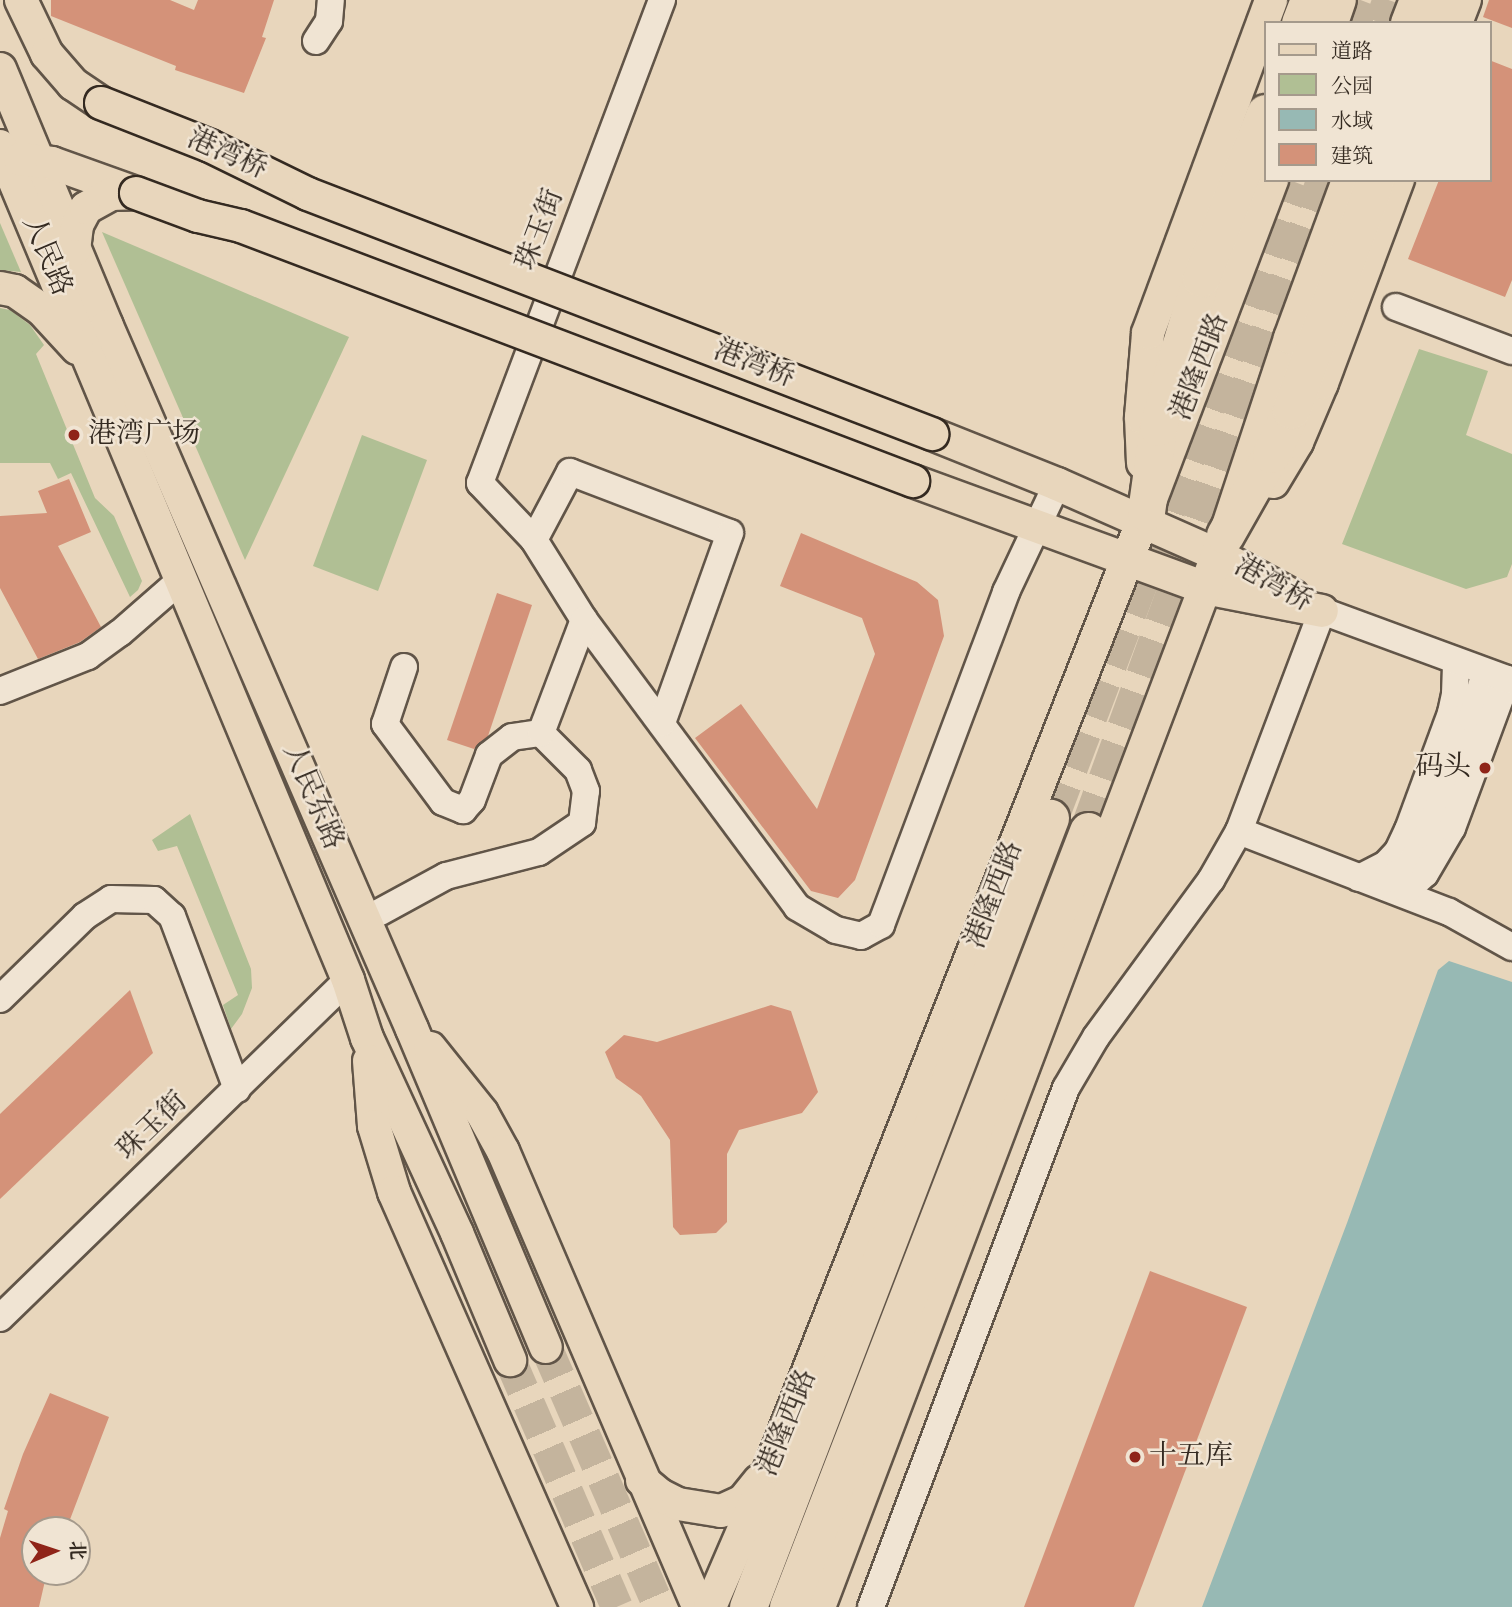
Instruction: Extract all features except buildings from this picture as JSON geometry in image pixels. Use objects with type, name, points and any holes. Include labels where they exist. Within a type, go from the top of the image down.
[{"type":"highway","points":[[1301,21],[1309,0]]},
{"type":"highway","points":[[1434,21],[1442,0]]},
{"type":"highway","points":[[1143,518],[1158,427],[1177,357],[1201,278],[1264,116]]},
{"type":"highway","points":[[1221,545],[1271,454],[1291,410],[1375,182]]},
{"type":"highway","points":[[748,1607],[1050,818]]},
{"type":"highway","points":[[788,1607],[1087,831]]},
{"type":"main road","name":"港湾桥","points":[[21,0],[47,54],[74,84],[101,103],[211,146],[309,194],[1143,518],[1221,545],[1322,611]]},
{"type":"main road","points":[[1143,518],[1141,417],[1148,333],[1270,0]]},
{"type":"main road","points":[[1333,21],[1340,0]]},
{"type":"main road","points":[[1408,21],[1416,0]]},
{"type":"main road","points":[[1457,21],[1465,0]]},
{"type":"main road","name":"人民路","points":[[0,69],[74,250]]},
{"type":"main road","name":"港湾桥","points":[[2,156],[64,167],[198,216],[241,226],[913,481],[1205,588],[1322,611]]},
{"type":"main road","name":"人民路","points":[[2,156],[93,367]]},
{"type":"main road","name":"港隆西路","points":[[709,1607],[771,1466],[1128,558],[1271,182]]},
{"type":"main road","points":[[820,1607],[1221,545],[1290,338],[1347,182]]},
{"type":"main road","points":[[1221,545],[1265,495],[1297,442],[1397,182]]},
{"type":"main road","points":[[74,250],[77,225],[86,208],[111,194],[136,193]]},
{"type":"main road","name":"人民东路","points":[[74,250],[412,1029],[546,1347]]},
{"type":"main road","points":[[0,288],[15,290],[42,310],[93,367]]},
{"type":"main road","name":"人民东路","points":[[93,367],[348,980],[368,1038],[457,1233],[510,1360]]},
{"type":"main road","points":[[412,1029],[460,1083],[482,1113],[503,1151],[698,1607]]},
{"type":"main road","points":[[368,1038],[374,1126],[394,1192],[576,1601]]},
{"type":"main road","points":[[642,1479],[660,1495],[678,1504],[721,1511],[743,1501],[771,1466]]},
{"type":"main road","points":[[679,1563],[682,1599],[680,1607]]},
{"type":"street","points":[[316,41],[329,21],[331,0]]},
{"type":"street","name":"珠玉街","points":[[534,540],[480,483],[662,0]]},
{"type":"street","points":[[1396,307],[1512,351]]},
{"type":"street","points":[[662,723],[730,533],[570,472],[534,540],[584,620],[797,907],[836,930],[862,936],[881,925],[1006,592],[1039,528],[1057,484]]},
{"type":"street","points":[[0,691],[88,656],[120,633],[182,579]]},
{"type":"street","points":[[871,1607],[1066,1088],[1096,1037],[1137,978],[1211,880],[1239,831],[1322,611],[1501,677],[1475,770],[1441,853],[1425,874],[1380,885]]},
{"type":"street","points":[[541,733],[584,620]]},
{"type":"street","points":[[1380,885],[1386,864],[1398,851],[1408,830],[1451,713],[1455,694],[1456,661]]},
{"type":"street","points":[[404,667],[385,724],[443,802],[463,810],[472,800],[489,755],[512,737],[541,733]]},
{"type":"street","points":[[380,912],[446,876],[539,852],[582,823],[586,791],[578,770],[541,733]]},
{"type":"street","points":[[1239,831],[1449,912],[1512,947]]},
{"type":"street","points":[[0,999],[85,916],[111,899],[154,900],[172,916],[237,1089]]},
{"type":"street","name":"珠玉街","points":[[0,1318],[348,980]]},
{"type":"green space","points":[[0,223],[21,272],[0,270]]},
{"type":"green space","points":[[102,232],[349,337],[245,560]]},
{"type":"green space","points":[[0,308],[10,310],[30,325],[44,345],[36,354],[95,498],[114,516],[142,581],[138,590],[130,597],[71,473],[58,479],[50,463],[0,463]]},
{"type":"green space","points":[[1419,349],[1488,371],[1466,435],[1512,454],[1512,564],[1507,577],[1466,589],[1342,544]]},
{"type":"green space","points":[[362,435],[427,460],[378,591],[313,566]]},
{"type":"green space","points":[[190,814],[251,969],[252,988],[242,1014],[231,1029],[223,1005],[238,995],[177,846],[158,851],[152,840]]},
{"type":"water","points":[[1449,961],[1512,982],[1512,1607],[1202,1607],[1347,1223],[1438,970]]},
{"type":"tunnel","points":[[1353,21],[1361,0]]},
{"type":"tunnel","points":[[1384,21],[1391,0]]},
{"type":"tunnel","points":[[1050,818],[1291,182]]},
{"type":"tunnel","points":[[1088,831],[1324,182]]},
{"type":"tunnel","points":[[546,1347],[659,1607]]},
{"type":"tunnel","points":[[510,1360],[617,1607]]},
{"type":"place","name":"港湾广场","points":[[74,435]]},
{"type":"place","name":"码头","points":[[1485,768]]},
{"type":"place","name":"十五库","points":[[1135,1457]]}]
